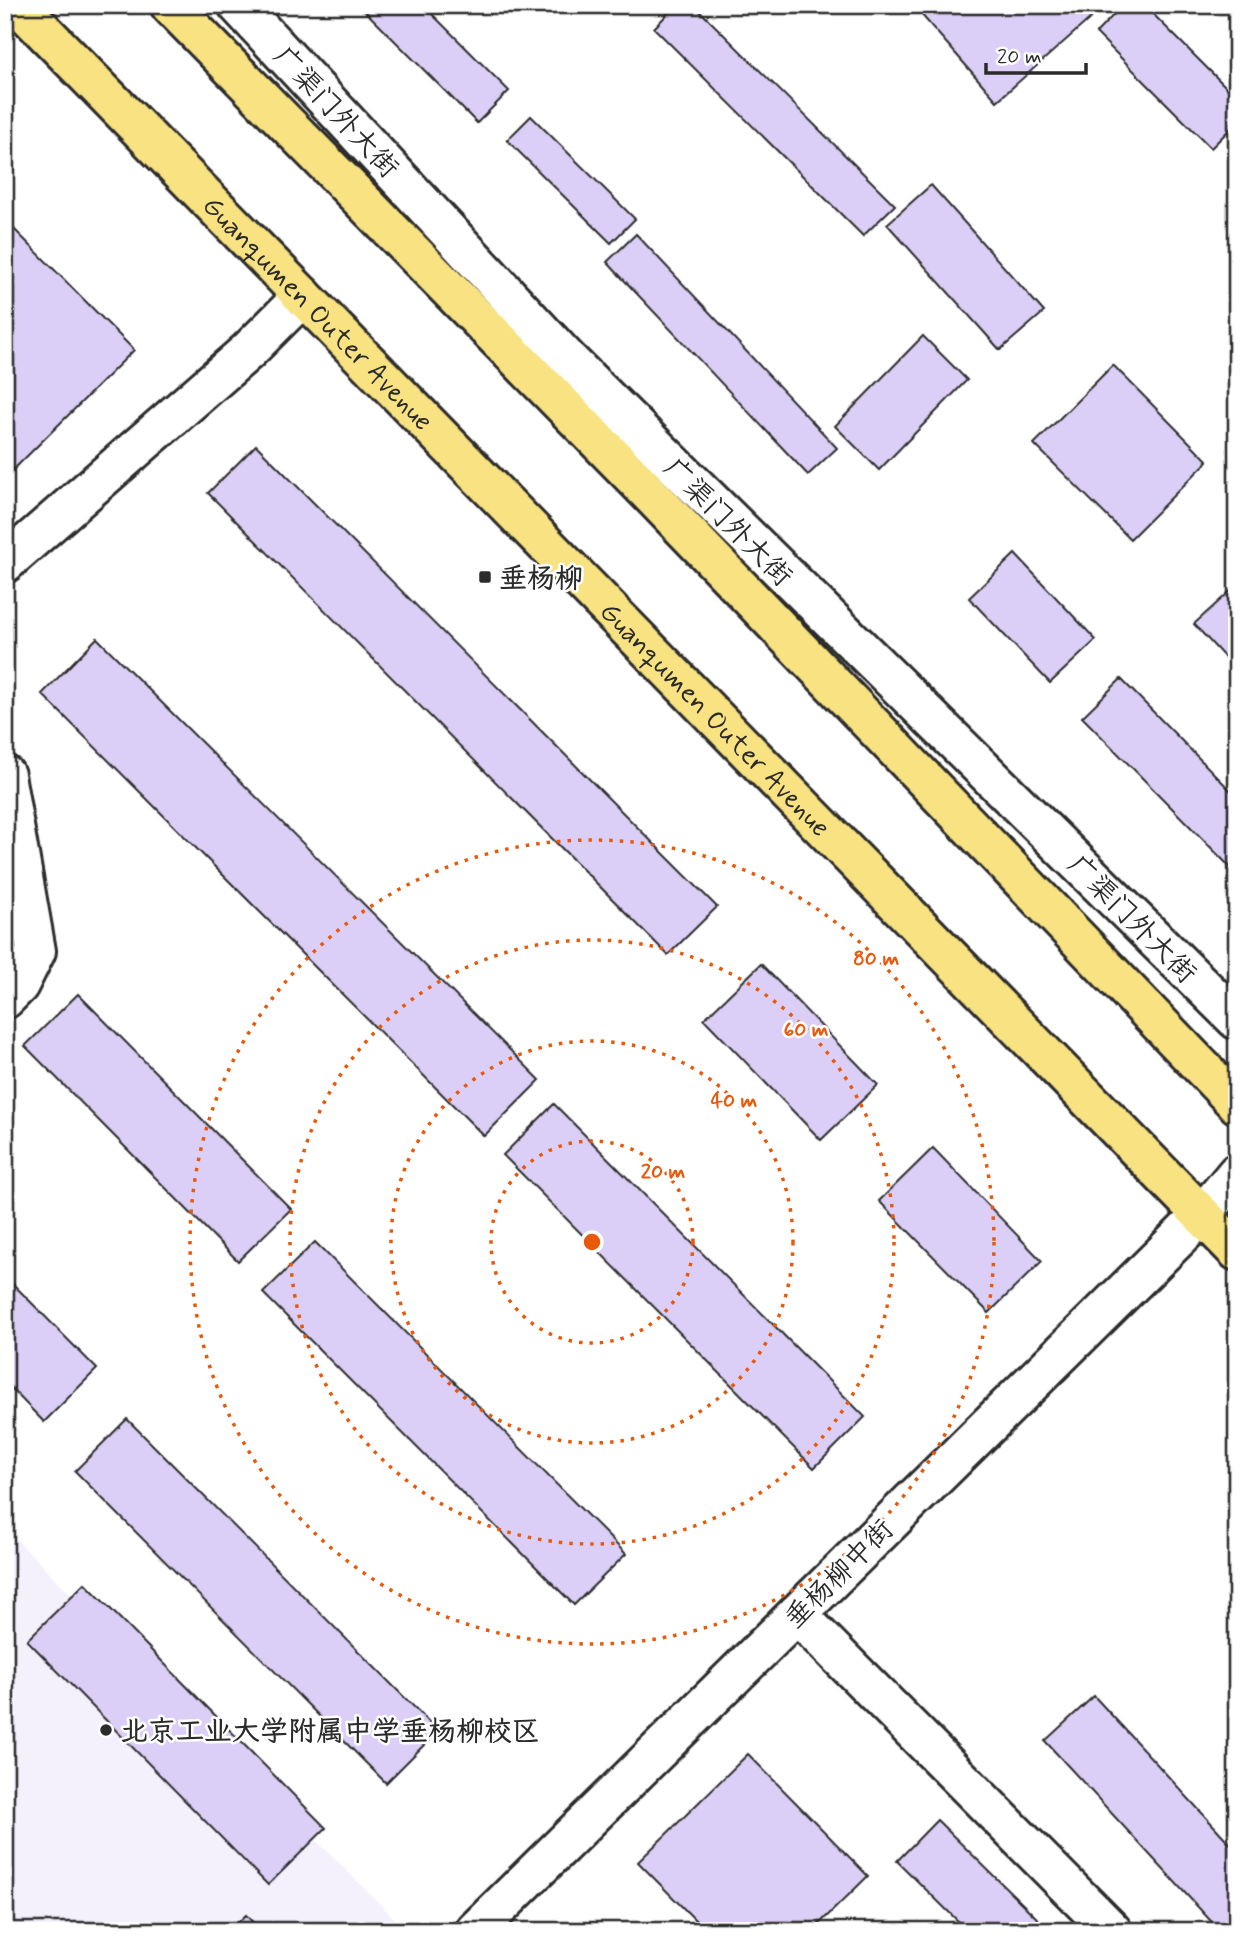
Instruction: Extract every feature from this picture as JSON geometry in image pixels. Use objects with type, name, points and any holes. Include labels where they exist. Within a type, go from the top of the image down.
[{"type":"main road","name":"Guanqumen Outer Avenue","points":[[18,5],[1237,1251]]},
{"type":"main road","points":[[170,5],[652,496],[1237,1104]]},
{"type":"street","name":"广渠门外大街","points":[[238,5],[567,359],[1237,1020]]},
{"type":"street","points":[[5,563],[248,351],[303,296]]},
{"type":"street","points":[[5,775],[36,951],[19,985],[5,999]]},
{"type":"street","points":[[1202,1215],[1237,1172]]},
{"type":"street","points":[[1202,1215],[1237,1197]]},
{"type":"street","name":"垂杨柳中街","points":[[475,1931],[1202,1215]]},
{"type":"street","points":[[797,1614],[1112,1931]]},
{"type":"shaded area","name":"北京工业大学附属中学垂杨柳校区","points":[[5,1528],[407,1931],[5,1931]]},
{"type":"building","points":[[359,5],[423,5],[509,91],[477,123]]},
{"type":"building","points":[[676,5],[694,5],[895,205],[863,236],[654,28]]},
{"type":"building","points":[[913,5],[1081,5],[1092,17],[997,101]]},
{"type":"building","points":[[1123,5],[1144,5],[1237,98],[1237,122],[1211,148],[1096,33]]},
{"type":"building","points":[[531,116],[635,219],[611,243],[507,140]]},
{"type":"building","points":[[931,185],[1044,312],[1000,350],[887,224]]},
{"type":"building","points":[[5,220],[134,350],[5,478]]},
{"type":"building","points":[[636,234],[837,448],[808,475],[607,262]]},
{"type":"building","points":[[923,336],[967,380],[879,470],[835,426]]},
{"type":"building","points":[[1113,365],[1208,461],[1130,539],[1034,444]]},
{"type":"building","points":[[256,445],[717,907],[668,955],[208,493]]},
{"type":"building","points":[[1015,554],[1096,640],[1050,683],[969,598]]},
{"type":"building","points":[[1237,585],[1237,671],[1194,624]]},
{"type":"building","points":[[97,638],[540,1080],[484,1136],[42,694]]},
{"type":"building","points":[[1121,679],[1237,797],[1237,874],[1082,717]]},
{"type":"building","points":[[761,964],[878,1085],[821,1140],[704,1019]]},
{"type":"building","points":[[78,994],[291,1209],[238,1261],[25,1046]]},
{"type":"building","points":[[554,1104],[865,1417],[814,1468],[503,1155]]},
{"type":"building","points":[[933,1148],[1042,1261],[989,1313],[879,1201]]},
{"type":"building","points":[[315,1242],[626,1554],[574,1605],[263,1293]]},
{"type":"building","points":[[5,1276],[97,1369],[44,1422],[5,1382]]},
{"type":"building","points":[[127,1419],[438,1731],[386,1783],[75,1471]]},
{"type":"building","points":[[85,1583],[326,1828],[268,1885],[27,1640]]},
{"type":"building","points":[[1094,1696],[1237,1851],[1237,1931],[1220,1931],[1045,1741]]},
{"type":"building","points":[[748,1754],[868,1876],[812,1931],[706,1931],[638,1862]]},
{"type":"building","points":[[937,1820],[1050,1931],[968,1931],[897,1861]]},
{"type":"building","points":[[246,1915],[261,1931],[229,1931]]},
{"type":"place","name":"垂杨柳","points":[[485,577]]},
{"type":"place","name":"北京工业大学附属中学垂杨柳校区","points":[[106,1730]]}]
